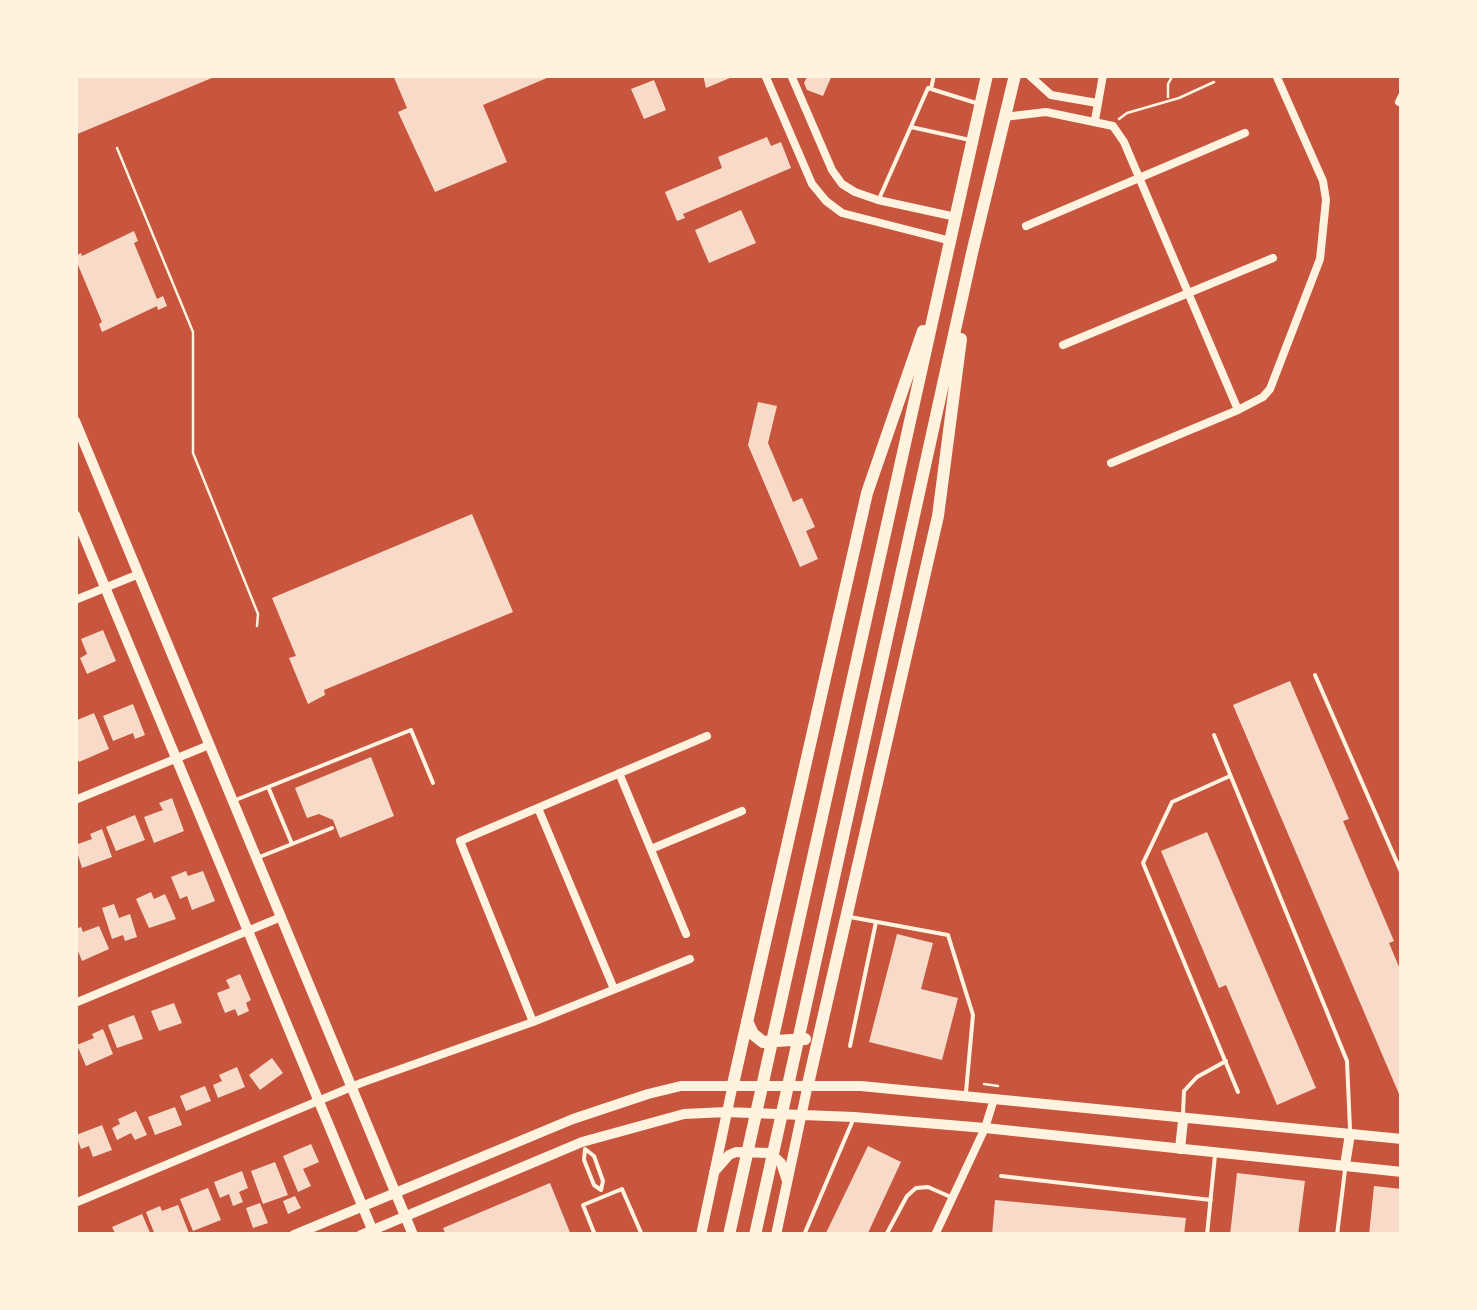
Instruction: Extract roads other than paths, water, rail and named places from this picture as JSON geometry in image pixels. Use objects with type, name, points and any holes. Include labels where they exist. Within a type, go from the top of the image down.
[{"type":"highway","points":[[729,1235],[987,75]]},
{"type":"highway","points":[[755,1235],[972,252],[1015,75]]},
{"type":"highway","points":[[808,1084],[938,516],[972,252]]},
{"type":"highway","points":[[733,1084],[866,493],[944,273]]},
{"type":"highway","points":[[746,1018],[753,1034],[763,1042],[804,1040],[821,1029]]},
{"type":"main road","points":[[75,421],[414,1235]]},
{"type":"main road","points":[[75,515],[362,1206],[369,1234],[584,1146],[684,1114],[854,1117],[1402,1172]]},
{"type":"main road","points":[[294,1235],[573,1120],[664,1090],[733,1084],[808,1084],[965,1096],[1402,1139]]},
{"type":"main road","points":[[701,1235],[733,1084]]},
{"type":"main road","points":[[776,1235],[808,1084]]},
{"type":"main road","points":[[573,1120],[584,1146]]},
{"type":"main road","points":[[1180,1150],[1183,1120]]},
{"type":"main road","points":[[1345,1166],[1350,1134]]},
{"type":"main road","points":[[714,1173],[729,1154],[770,1153],[781,1163],[788,1182]]},
{"type":"street","points":[[765,75],[812,184],[826,201],[842,213],[950,241]]},
{"type":"street","points":[[791,75],[832,170],[842,184],[878,200],[956,218]]},
{"type":"street","points":[[1028,75],[1051,95],[1097,103]]},
{"type":"street","points":[[1095,120],[1102,75]]},
{"type":"street","points":[[1112,463],[1238,410],[1263,398],[1270,389],[1320,259],[1326,200],[1323,181],[1276,75]]},
{"type":"street","points":[[1060,115],[1062,96]]},
{"type":"street","points":[[1004,116],[1060,115],[1113,126],[1124,142],[1238,410]]},
{"type":"street","points":[[1026,226],[1244,133]]},
{"type":"street","points":[[795,145],[817,136]]},
{"type":"street","points":[[1063,345],[1273,258]]},
{"type":"street","points":[[75,600],[139,574]]},
{"type":"street","points":[[533,1022],[460,841],[707,736]]},
{"type":"street","points":[[75,800],[210,745]]},
{"type":"street","points":[[619,773],[686,934]]},
{"type":"street","points":[[538,808],[614,990]]},
{"type":"street","points":[[651,849],[742,811]]},
{"type":"street","points":[[75,1003],[281,917]]},
{"type":"street","points":[[75,1203],[318,1100],[533,1022],[690,959]]},
{"type":"street","points":[[936,1235],[985,1128],[994,1099]]},
{"type":"lane","points":[[878,200],[934,75]]},
{"type":"lane","points":[[930,89],[980,104]]},
{"type":"lane","points":[[911,127],[972,141]]},
{"type":"lane","points":[[1316,675],[1402,874]]},
{"type":"lane","points":[[233,802],[411,730],[433,782]]},
{"type":"lane","points":[[1214,735],[1347,1062],[1350,1134]]},
{"type":"lane","points":[[1230,776],[1172,802],[1142,862],[1238,1092]]},
{"type":"lane","points":[[268,788],[292,844]]},
{"type":"lane","points":[[257,858],[332,828]]},
{"type":"lane","points":[[846,916],[948,935],[973,1015],[965,1096]]},
{"type":"lane","points":[[850,1046],[876,922]]},
{"type":"lane","points":[[1183,1120],[1184,1090],[1226,1060]]},
{"type":"lane","points":[[804,1235],[854,1117]]},
{"type":"lane","points":[[584,1146],[594,1156],[603,1181],[602,1193]]},
{"type":"lane","points":[[584,1146],[584,1160],[594,1185],[602,1193]]},
{"type":"lane","points":[[1207,1235],[1215,1153]]},
{"type":"lane","points":[[1337,1235],[1345,1166]]},
{"type":"lane","points":[[1002,1176],[1211,1200]]},
{"type":"lane","points":[[886,1235],[907,1196],[916,1188],[928,1187],[952,1198]]},
{"type":"lane","points":[[595,1235],[583,1205],[602,1193],[622,1189],[642,1235]]}]
